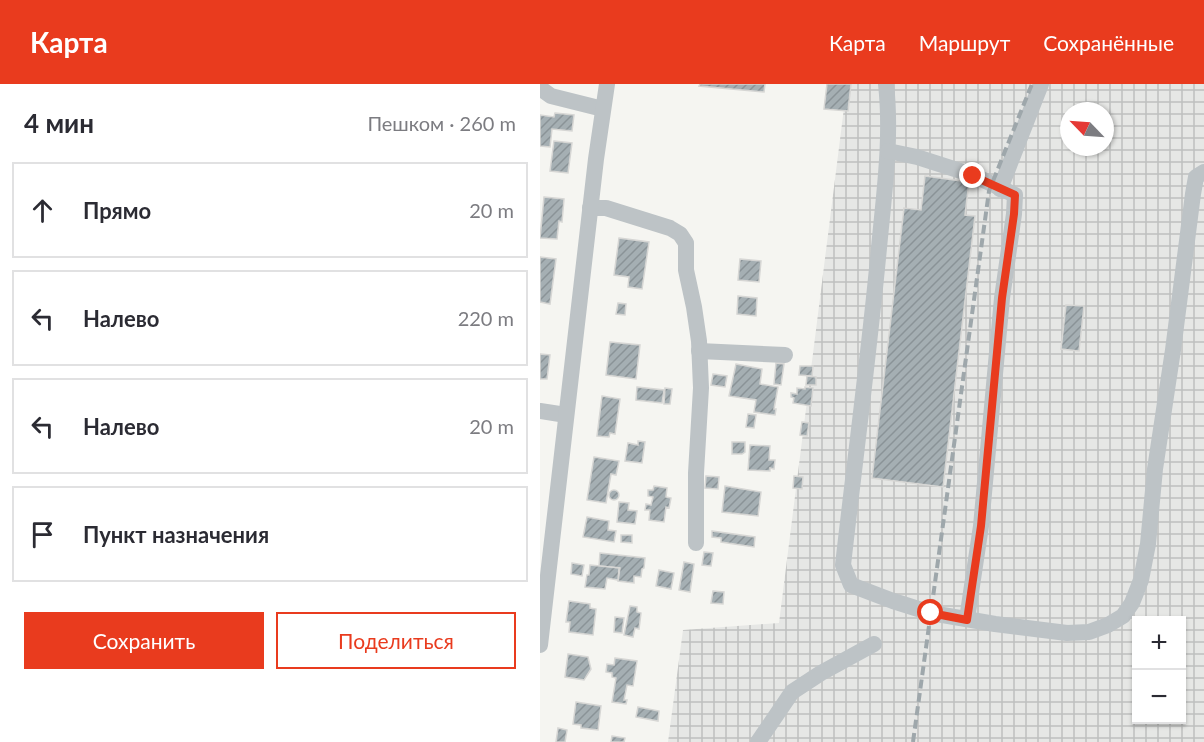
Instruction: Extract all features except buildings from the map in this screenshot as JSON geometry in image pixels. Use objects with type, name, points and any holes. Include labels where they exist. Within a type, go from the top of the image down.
[{"type":"street","points":[[540,645],[543,598],[607,84]]},
{"type":"street","points":[[886,84],[888,151],[873,306],[843,565],[851,585],[931,613],[1067,633],[1089,632],[1123,616],[1132,603],[1142,580],[1148,543],[1155,469],[1193,194],[1196,177],[1204,172]]},
{"type":"street","points":[[1000,189],[1041,84]]},
{"type":"street","points":[[540,88],[550,96],[603,109]]},
{"type":"street","points":[[888,151],[926,160],[973,176],[1015,195],[1002,298],[981,526],[967,620]]},
{"type":"street","points":[[590,208],[606,208],[652,221],[680,234],[686,243],[686,270],[694,307],[701,388],[696,473],[696,543]]},
{"type":"street","points":[[699,351],[785,355]]},
{"type":"street","points":[[540,411],[566,415]]},
{"type":"street","points":[[758,742],[792,692],[874,644]]},
{"type":"shaded area","points":[[847,84],[1204,84],[1204,742],[668,742],[683,630],[779,623]]},
{"type":"railway","points":[[913,742],[989,191],[1032,84]]},
{"type":"route","points":[[931,613],[967,620],[981,526],[1002,298],[1014,214],[1015,195],[973,176]]}]
